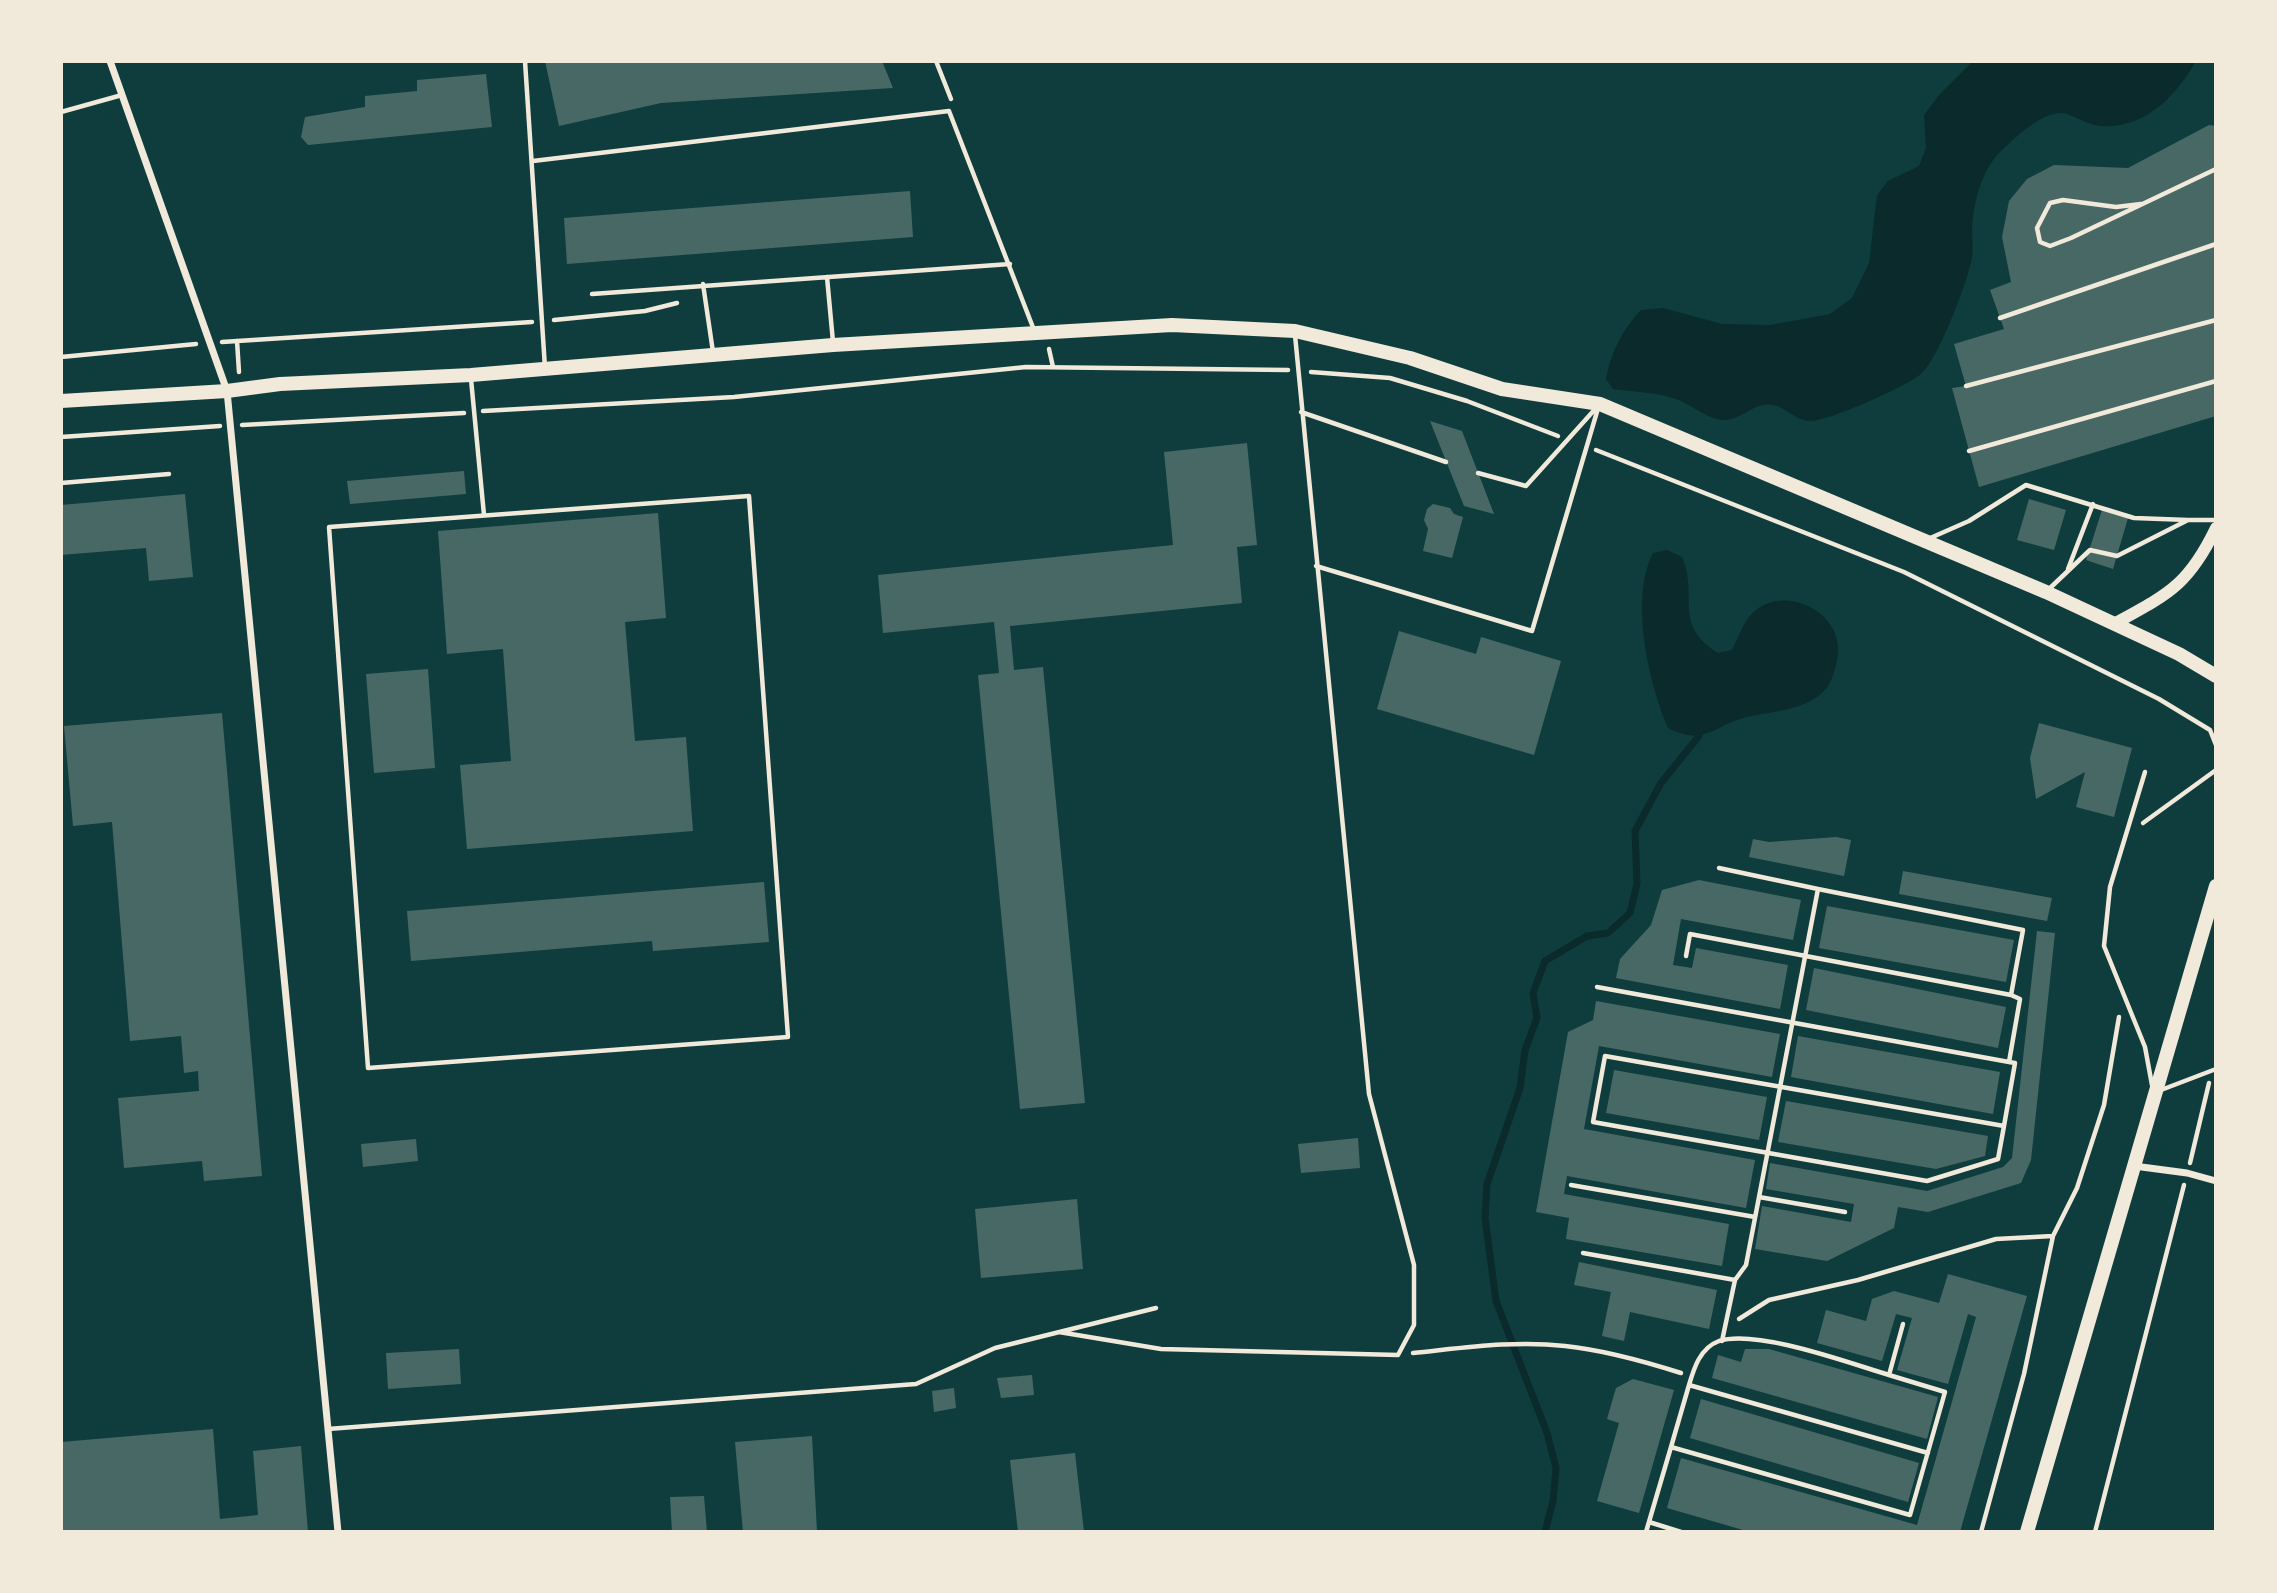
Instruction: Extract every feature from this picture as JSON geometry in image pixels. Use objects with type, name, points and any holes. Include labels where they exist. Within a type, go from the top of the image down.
[{"type":"main road","points":[[61,401],[227,391],[280,384],[471,375],[833,345],[1172,325],[1295,331],[1410,358],[1502,389],[1600,404],[2046,592],[2179,654],[2216,676]]},
{"type":"main road","points":[[2114,624],[2172,592],[2191,573],[2216,528]]},
{"type":"main road","points":[[2027,1532],[2216,886]]},
{"type":"street","points":[[110,61],[227,391],[338,1532]]},
{"type":"street","points":[[2134,1166],[2187,1173],[2216,1181]]},
{"type":"lane","points":[[525,61],[545,369]]},
{"type":"lane","points":[[61,112],[122,95]]},
{"type":"lane","points":[[533,161],[949,111],[1036,334]]},
{"type":"lane","points":[[2141,204],[2116,207],[2063,200],[2050,203],[2037,228],[2040,242],[2050,246],[2060,242],[2216,169]]},
{"type":"lane","points":[[2000,318],[2216,244]]},
{"type":"lane","points":[[592,295],[703,284],[1010,264]]},
{"type":"lane","points":[[827,277],[833,345]]},
{"type":"lane","points":[[703,284],[713,356]]},
{"type":"lane","points":[[1966,386],[2216,320]]},
{"type":"lane","points":[[1059,1332],[1161,1349],[1398,1355],[1414,1325],[1413,1265],[1369,1094],[1295,331]]},
{"type":"lane","points":[[471,375],[484,515]]},
{"type":"lane","points":[[1969,451],[2216,382]]},
{"type":"lane","points":[[1478,473],[1526,486],[1600,404]]},
{"type":"lane","points":[[1316,565],[1532,631],[1600,404]]},
{"type":"lane","points":[[1301,412],[1446,462]]},
{"type":"lane","points":[[61,483],[169,474]]},
{"type":"lane","points":[[1925,540],[1969,521],[2026,485],[2134,518],[2216,520]]},
{"type":"lane","points":[[749,496],[788,1037],[368,1068],[329,527],[484,515],[749,496]]},
{"type":"lane","points":[[2068,570],[2093,504]]},
{"type":"lane","points":[[2046,592],[2090,550],[2117,556],[2188,520]]},
{"type":"lane","points":[[2145,772],[2110,887],[2104,947],[2145,1047],[2154,1093],[2214,1069]]},
{"type":"lane","points":[[1719,868],[2023,930],[2011,995]]},
{"type":"lane","points":[[1723,1341],[1735,1280],[1746,1265],[1818,889]]},
{"type":"lane","points":[[1686,956],[1690,934],[2011,995],[2020,999],[2009,1062]]},
{"type":"lane","points":[[1597,987],[2015,1063],[2004,1126],[1998,1159],[1927,1181],[1593,1122],[1605,1056],[2004,1126]]},
{"type":"lane","points":[[1571,1185],[1755,1217]]},
{"type":"lane","points":[[1759,1197],[1845,1212]]},
{"type":"lane","points":[[1583,1253],[1735,1280]]},
{"type":"lane","points":[[328,1429],[916,1384],[995,1348],[1156,1308]]},
{"type":"lane","points":[[1889,1375],[1903,1324]]},
{"type":"lane","points":[[1646,1532],[1696,1359],[1718,1342],[1769,1340],[1945,1392],[1910,1515],[1671,1447]]},
{"type":"lane","points":[[1689,1384],[1928,1453]]},
{"type":"lane","points":[[1648,1522],[1681,1532]]},
{"type":"path","points":[[61,437],[734,397],[1026,367],[1298,371],[1390,378],[1467,401],[1568,439]]},
{"type":"path","points":[[1587,447],[1904,572],[2159,699],[2210,730],[2216,745]]},
{"type":"path","points":[[2126,835],[2216,770]]},
{"type":"path","points":[[1981,1532],[2024,1374],[2053,1236],[2077,1188],[2104,1105],[2123,992]]},
{"type":"path","points":[[2095,1532],[2214,1069]]},
{"type":"path","points":[[1725,1328],[1769,1300],[1858,1280],[1996,1239],[2053,1236]]},
{"type":"path","points":[[1398,1355],[1497,1345],[1577,1348],[1642,1361],[1691,1377]]},
{"type":"water","points":[[1973,61],[2196,61],[2169,98],[2145,116],[2117,126],[2101,126],[2066,114],[2054,114],[2028,127],[2000,152],[1979,188],[1972,230],[1972,258],[1951,320],[1929,365],[1902,386],[1851,409],[1811,421],[1770,405],[1763,405],[1724,420],[1706,415],[1669,397],[1613,389],[1606,379],[1611,360],[1628,325],[1641,310],[1663,308],[1722,324],[1770,325],[1830,314],[1852,298],[1869,263],[1877,195],[1888,181],[1919,166],[1926,148],[1924,115],[1939,95]]},
{"type":"water","points":[[1667,550],[1682,557],[1687,571],[1689,609],[1695,631],[1718,653],[1732,650],[1746,621],[1762,606],[1777,601],[1793,601],[1809,606],[1823,616],[1833,629],[1838,646],[1836,665],[1826,689],[1799,706],[1747,717],[1701,735],[1681,733],[1668,728],[1654,688],[1642,617],[1646,572],[1653,553]]},
{"type":"building","points":[[545,61],[882,61],[893,88],[661,103],[559,126]]},
{"type":"building","points":[[486,74],[492,127],[308,145],[301,137],[305,117],[365,107],[365,96],[417,91],[417,80]]},
{"type":"building","points":[[2209,125],[2216,126],[2216,416],[1979,487],[1952,388],[1966,386],[1954,344],[2004,329],[1990,290],[2011,282],[2002,237],[2009,201],[2027,179],[2054,165],[2128,168]]},
{"type":"building","points":[[910,191],[913,237],[567,264],[564,218]]},
{"type":"building","points":[[1430,421],[1462,431],[1494,514],[1464,506]]},
{"type":"building","points":[[1247,443],[1257,545],[1237,547],[1242,603],[1010,626],[1014,670],[1043,667],[1085,1103],[1020,1109],[978,675],[999,673],[994,622],[883,633],[878,575],[1173,545],[1164,452]]},
{"type":"building","points":[[464,471],[466,494],[350,504],[347,481]]},
{"type":"building","points":[[185,494],[193,577],[149,581],[146,548],[61,555],[61,505]]},
{"type":"building","points":[[2029,499],[2066,510],[2054,550],[2017,540]]},
{"type":"building","points":[[1433,504],[1450,508],[1454,514],[1463,517],[1452,558],[1423,551],[1428,529],[1424,520],[1427,509]]},
{"type":"building","points":[[2102,510],[2128,518],[2113,569],[2086,560]]},
{"type":"building","points":[[658,513],[666,618],[625,622],[635,741],[686,737],[693,831],[467,849],[460,765],[511,761],[503,649],[447,654],[438,531]]},
{"type":"building","points":[[1399,631],[1476,654],[1481,637],[1561,661],[1534,755],[1377,709]]},
{"type":"building","points":[[428,669],[435,768],[374,773],[366,674]]},
{"type":"building","points":[[222,713],[262,1176],[204,1181],[202,1161],[124,1168],[118,1098],[199,1091],[198,1071],[184,1073],[181,1036],[130,1041],[112,822],[73,826],[64,726]]},
{"type":"building","points":[[2039,723],[2132,748],[2114,817],[2076,807],[2085,772],[2036,799],[2030,758]]},
{"type":"building","points":[[1836,837],[1851,840],[1844,876],[1749,857],[1753,839],[1769,842]]},
{"type":"building","points":[[1903,871],[2052,898],[2047,921],[1899,894]]},
{"type":"building","points":[[1699,880],[1801,900],[1793,940],[1681,919],[1673,965],[1692,968],[1696,948],[1788,965],[1780,1009],[1616,978],[1620,959],[1651,925],[1662,890]]},
{"type":"building","points":[[764,882],[769,942],[653,951],[652,941],[411,961],[407,911]]},
{"type":"building","points":[[1827,906],[2014,940],[2006,982],[1819,948]]},
{"type":"building","points":[[2037,931],[2055,933],[2031,1160],[2021,1183],[1928,1212],[1898,1207],[1894,1228],[1827,1261],[1755,1249],[1762,1206],[1851,1222],[1854,1204],[1766,1189],[1770,1163],[1927,1191],[2003,1167],[2012,1158]]},
{"type":"building","points":[[1814,968],[2006,1007],[1998,1048],[1806,1010]]},
{"type":"building","points":[[1596,1001],[1780,1034],[1772,1077],[1599,1046],[1584,1129],[1755,1160],[1746,1208],[1567,1176],[1564,1194],[1729,1224],[1722,1266],[1566,1239],[1569,1218],[1536,1212],[1568,1032],[1593,1020]]},
{"type":"building","points":[[1798,1036],[2000,1072],[1993,1114],[1791,1077]]},
{"type":"building","points":[[1614,1070],[1767,1097],[1759,1140],[1606,1113]]},
{"type":"building","points":[[1786,1101],[1988,1136],[1985,1156],[1936,1169],[1778,1142]]},
{"type":"building","points":[[1358,1138],[1360,1168],[1301,1173],[1298,1144]]},
{"type":"building","points":[[416,1139],[418,1161],[363,1167],[361,1144]]},
{"type":"building","points":[[1077,1199],[1083,1269],[981,1278],[975,1209]]},
{"type":"building","points":[[1579,1262],[1717,1290],[1709,1329],[1630,1312],[1624,1341],[1602,1336],[1611,1292],[1574,1285]]},
{"type":"building","points":[[1948,1274],[2027,1296],[1960,1532],[1750,1532],[1667,1508],[1681,1458],[1917,1525],[1976,1317],[1968,1314],[1948,1384],[1897,1370],[1912,1318],[1896,1314],[1882,1361],[1817,1343],[1826,1310],[1866,1321],[1872,1299],[1894,1291],[1939,1303]]},
{"type":"building","points":[[459,1349],[461,1384],[388,1389],[386,1353]]},
{"type":"building","points":[[1745,1349],[1769,1349],[1938,1397],[1927,1439],[1712,1378],[1718,1355],[1741,1362]]},
{"type":"building","points":[[1032,1375],[1034,1395],[1001,1398],[997,1378]]},
{"type":"building","points":[[1633,1379],[1674,1390],[1639,1513],[1597,1501],[1619,1423],[1607,1419],[1616,1388]]},
{"type":"building","points":[[954,1388],[956,1408],[934,1412],[932,1391]]},
{"type":"building","points":[[1701,1399],[1919,1463],[1908,1502],[1690,1438]]},
{"type":"building","points":[[213,1429],[220,1519],[258,1515],[253,1451],[301,1446],[308,1532],[61,1532],[61,1442]]},
{"type":"building","points":[[812,1436],[817,1532],[743,1532],[735,1442]]},
{"type":"building","points":[[1075,1453],[1084,1532],[1018,1532],[1010,1460]]},
{"type":"building","points":[[704,1496],[707,1532],[672,1532],[670,1497]]},
{"type":"waterway","points":[[1545,1532],[1553,1501],[1556,1468],[1547,1433],[1496,1301],[1485,1218],[1487,1184],[1520,1088],[1525,1050],[1537,1018],[1533,993],[1545,961],[1587,936],[1608,933],[1630,913],[1637,884],[1635,831],[1661,783],[1699,736]]}]
